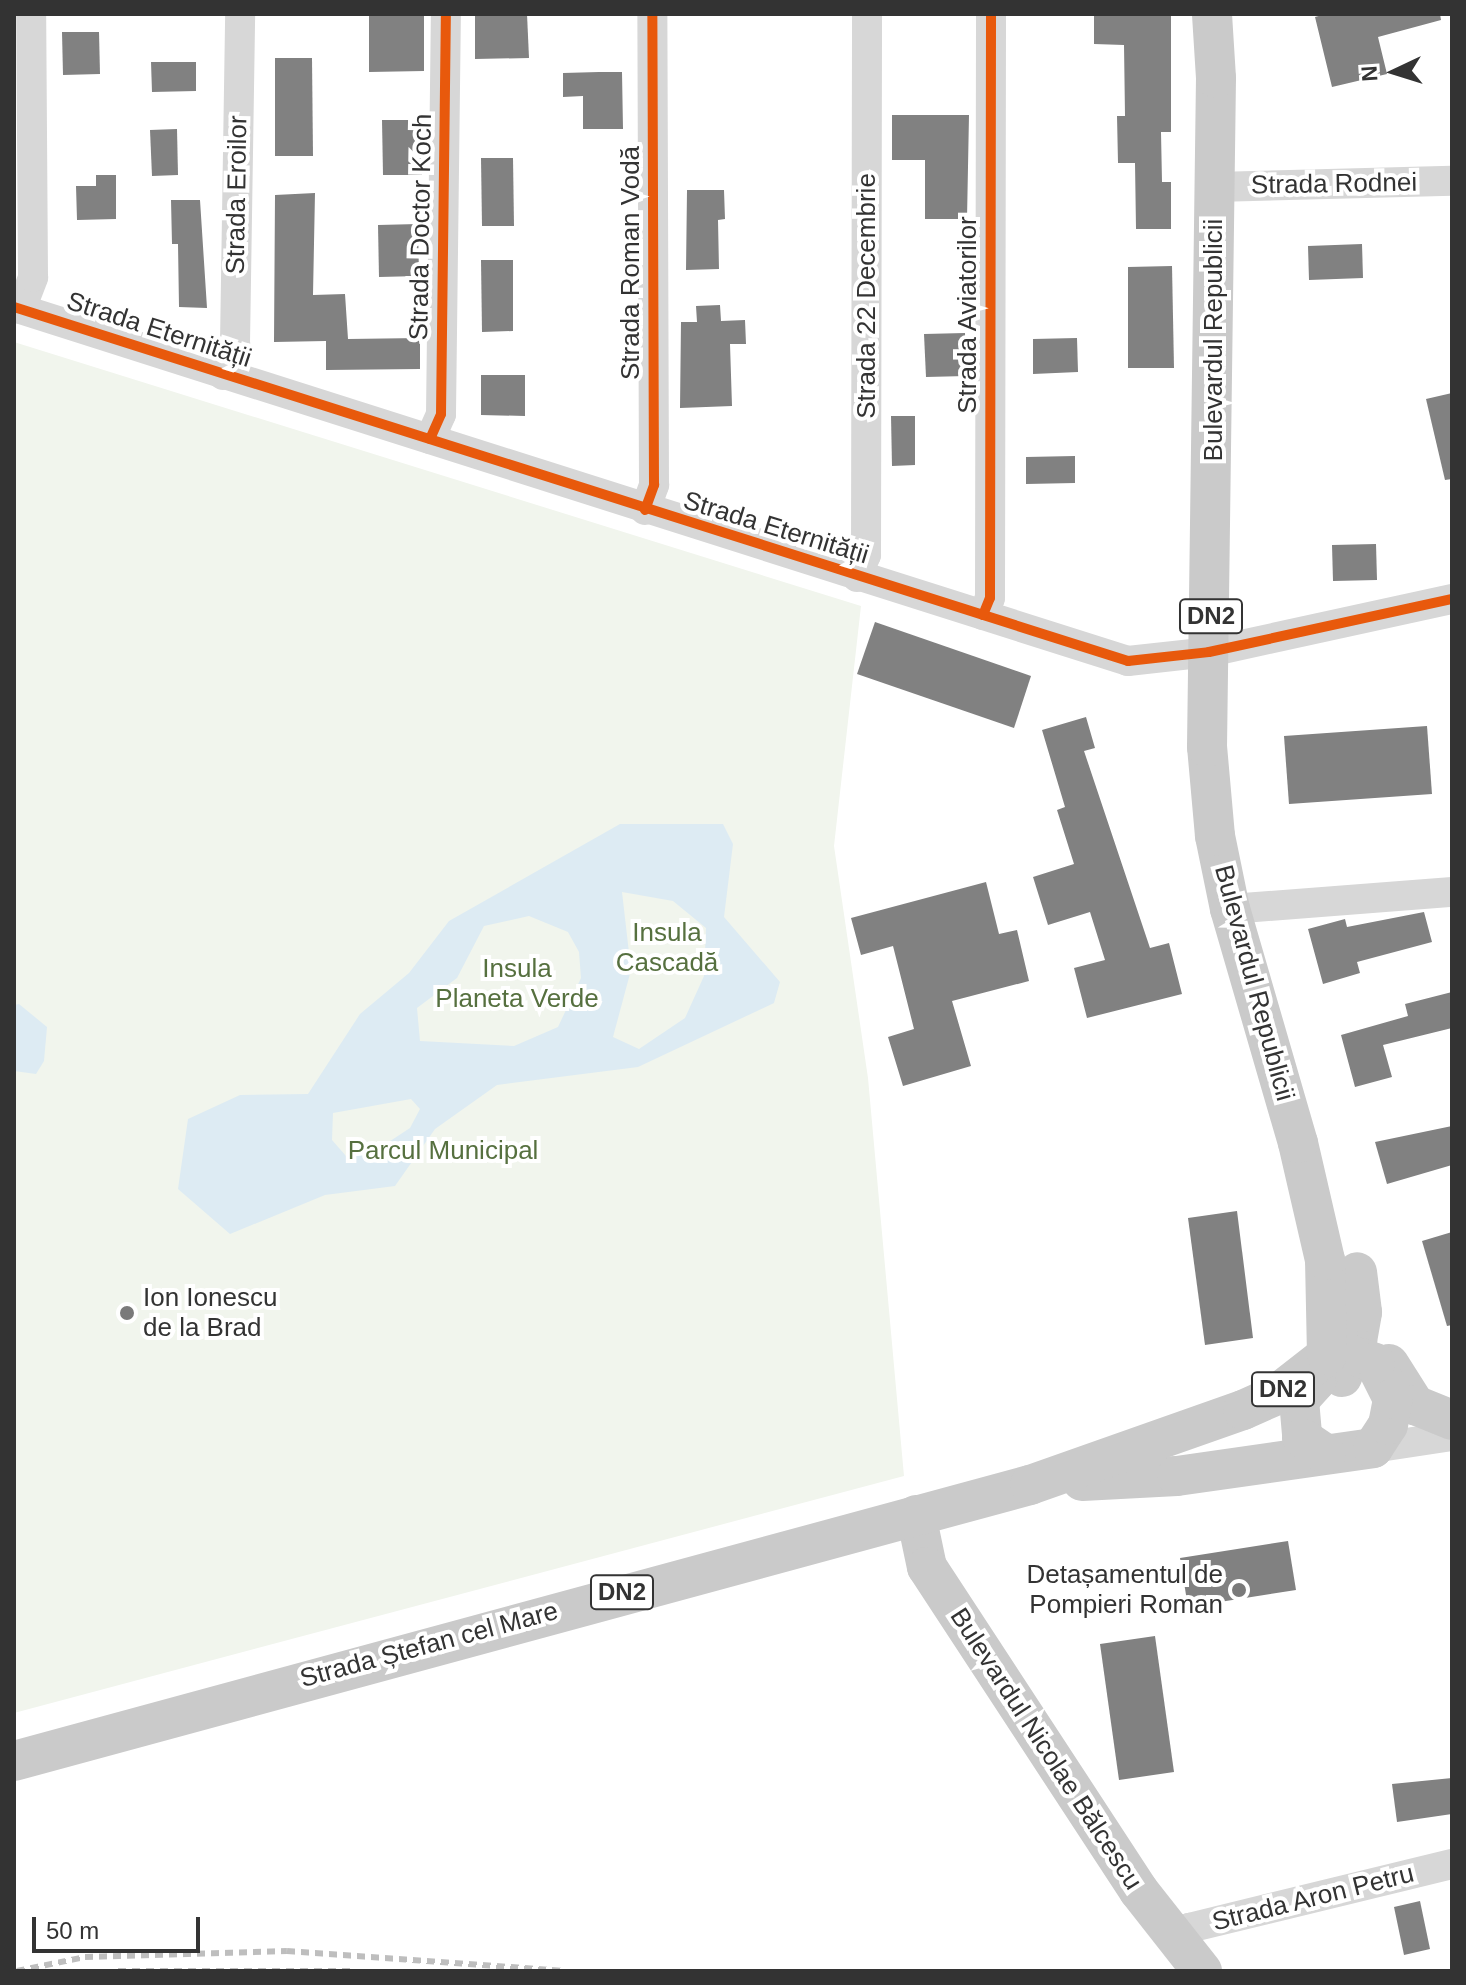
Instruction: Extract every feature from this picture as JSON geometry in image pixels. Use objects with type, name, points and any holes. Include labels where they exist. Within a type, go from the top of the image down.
[{"type":"main road","name":"Bulevardul Republicii","points":[[1212,14],[1216,78],[1207,747],[1215,836],[1230,909],[1298,1143],[1325,1260],[1339,1355]]},
{"type":"main road","name":"Bulevardul Republicii","points":[[1216,78],[1227,14]]},
{"type":"main road","name":"DN2","points":[[1030,1485],[1243,1410],[1276,1395],[1339,1355],[1362,1312],[1357,1272],[1331,1200],[1298,1143]]},
{"type":"main road","points":[[1357,1272],[1393,1388],[1388,1425],[1373,1448]]},
{"type":"main road","name":"DN2","points":[[1339,1355],[1375,1363],[1393,1388]]},
{"type":"main road","points":[[1326,1454],[1302,1438],[1298,1422],[1299,1400],[1339,1355]]},
{"type":"main road","points":[[1393,1388],[1415,1405],[1452,1420]]},
{"type":"main road","name":"DN2","points":[[1131,1477],[1242,1450],[1298,1422]]},
{"type":"main road","name":"DN2","points":[[1030,1485],[1177,1476],[1373,1448]]},
{"type":"main road","name":"Strada Ștefan cel Mare","points":[[14,1761],[1030,1485]]},
{"type":"main road","name":"Bulevardul Nicolae Bălcescu","points":[[916,1515],[927,1567],[1139,1891],[1202,1971]]},
{"type":"street","points":[[17,308],[33,277],[31,14]]},
{"type":"street","name":"Strada Eroilor","points":[[223,375],[235,343],[240,14]]},
{"type":"street","name":"Strada Doctor Koch","points":[[430,439],[441,414],[446,14]]},
{"type":"street","name":"Strada Roman Vodă","points":[[645,510],[654,485],[652,14]]},
{"type":"street","name":"Strada 22 Decembrie","points":[[857,577],[866,555],[867,14]]},
{"type":"street","name":"Strada Aviatorilor","points":[[983,615],[990,598],[991,14]]},
{"type":"street","name":"Strada Rodnei","points":[[1215,187],[1452,181]]},
{"type":"street","name":"Strada Eternității","points":[[17,308],[1128,661],[1209,652],[1452,599]]},
{"type":"street","points":[[1230,909],[1452,892]]},
{"type":"street","points":[[1373,1448],[1452,1436]]},
{"type":"street","name":"Strada Aron Petru","points":[[1176,1937],[1189,1928],[1452,1864]]},
{"type":"green space","name":"Parcul Municipal","points":[[14,342],[861,606],[834,846],[868,1078],[904,1476],[14,1713]]},
{"type":"shaded area","points":[[620,824],[723,824],[733,844],[724,917],[780,982],[774,1003],[638,1067],[497,1085],[435,1129],[395,1186],[325,1195],[230,1234],[178,1189],[188,1119],[240,1095],[308,1094],[360,1014],[409,973],[449,921]],"holes":[[[622,892],[673,901],[706,928],[704,976],[685,1018],[639,1049],[613,1037],[631,970]],[[529,916],[568,932],[579,952],[581,978],[558,1027],[514,1046],[420,1041],[417,1008],[457,978],[484,926]],[[411,1099],[420,1109],[410,1128],[375,1151],[346,1156],[332,1140],[333,1113]]]},
{"type":"shaded area","points":[[19,1004],[47,1027],[44,1061],[36,1074],[14,1071],[14,1005]]},
{"type":"building","points":[[369,14],[424,14],[424,71],[369,72]]},
{"type":"building","points":[[527,14],[529,58],[475,59],[475,16]]},
{"type":"building","points":[[1094,14],[1171,14],[1171,132],[1161,132],[1162,182],[1171,182],[1171,229],[1136,229],[1135,163],[1118,163],[1117,116],[1125,116],[1124,45],[1094,44]]},
{"type":"building","points":[[1326,14],[1440,14],[1441,20],[1378,37],[1387,74],[1332,87],[1315,17]]},
{"type":"building","points":[[62,32],[99,32],[100,74],[63,75]]},
{"type":"building","points":[[275,58],[312,58],[313,156],[275,156]]},
{"type":"building","points":[[151,62],[196,62],[196,91],[152,92]]},
{"type":"building","points":[[622,72],[623,129],[583,129],[583,96],[563,97],[563,73]]},
{"type":"building","points":[[892,115],[969,115],[967,219],[925,219],[925,160],[892,160]]},
{"type":"building","points":[[382,120],[422,120],[422,175],[383,175]]},
{"type":"building","points":[[177,129],[178,175],[152,176],[150,130]]},
{"type":"building","points":[[481,158],[513,158],[514,226],[482,226]]},
{"type":"building","points":[[96,175],[116,175],[116,219],[77,220],[76,186],[96,186]]},
{"type":"building","points":[[687,190],[724,190],[725,219],[718,220],[719,269],[686,270]]},
{"type":"building","points":[[315,193],[313,295],[345,294],[348,339],[420,338],[420,369],[326,370],[326,341],[274,342],[275,195]]},
{"type":"building","points":[[171,200],[200,200],[207,308],[179,307],[178,244],[172,244]]},
{"type":"building","points":[[418,224],[419,276],[379,277],[378,225]]},
{"type":"building","points":[[1362,244],[1363,278],[1309,280],[1308,246]]},
{"type":"building","points":[[481,260],[513,260],[513,331],[482,332]]},
{"type":"building","points":[[1172,266],[1174,368],[1128,368],[1128,267]]},
{"type":"building","points":[[720,305],[721,321],[745,320],[746,344],[730,344],[732,406],[680,408],[681,322],[697,322],[696,306]]},
{"type":"building","points":[[965,333],[966,376],[926,377],[924,334]]},
{"type":"building","points":[[1077,338],[1078,372],[1033,374],[1033,339]]},
{"type":"building","points":[[481,375],[525,375],[525,416],[481,415]]},
{"type":"building","points":[[1452,393],[1452,479],[1445,480],[1426,399]]},
{"type":"building","points":[[891,416],[915,416],[915,465],[892,466]]},
{"type":"building","points":[[1075,456],[1075,483],[1026,484],[1026,457]]},
{"type":"building","points":[[1376,544],[1377,580],[1333,581],[1332,545]]},
{"type":"building","points":[[875,622],[1031,676],[1014,728],[857,674]]},
{"type":"building","points":[[1086,717],[1095,748],[1084,751],[1150,948],[1169,943],[1182,994],[1087,1018],[1074,968],[1105,960],[1090,912],[1048,925],[1033,877],[1074,864],[1057,810],[1065,807],[1042,730]]},
{"type":"building","points":[[1427,726],[1432,794],[1289,804],[1284,736]]},
{"type":"building","points":[[986,882],[999,934],[1017,930],[1029,981],[952,1001],[971,1066],[903,1086],[888,1037],[914,1029],[893,946],[861,955],[851,918]]},
{"type":"building","points":[[1424,912],[1432,942],[1357,962],[1360,973],[1323,984],[1308,929],[1345,919],[1347,927]]},
{"type":"building","points":[[1452,992],[1452,1028],[1383,1045],[1392,1077],[1355,1087],[1341,1035],[1408,1016],[1405,1004]]},
{"type":"building","points":[[1452,1126],[1452,1165],[1387,1184],[1375,1142]]},
{"type":"building","points":[[1237,1211],[1253,1338],[1205,1345],[1188,1218]]},
{"type":"building","points":[[1452,1232],[1452,1325],[1447,1326],[1422,1241]]},
{"type":"building","points":[[1288,1541],[1296,1590],[1188,1607],[1180,1558]]},
{"type":"building","points":[[1155,1636],[1174,1772],[1119,1780],[1100,1644]]},
{"type":"building","points":[[1452,1778],[1452,1814],[1397,1822],[1392,1784]]},
{"type":"building","points":[[1420,1901],[1430,1949],[1404,1955],[1394,1907]]},
{"type":"railway","points":[[17,1971],[85,1957],[287,1951],[564,1971]]},
{"type":"railway","points":[[118,1971],[351,1971]]},
{"type":"cycle path","points":[[430,439],[441,414],[446,14]]},
{"type":"cycle path","points":[[645,510],[654,485],[652,14]]},
{"type":"cycle path","points":[[983,615],[990,598],[991,14]]},
{"type":"cycle path","points":[[14,307],[1128,661],[1209,652],[1452,599]]},
{"type":"place","name":"Ion Ionescu de la Brad","points":[[127,1313]]},
{"type":"place","name":"Detașamentul de Pompieri Roman","points":[[1239,1590]]},
{"type":"park label","name":"Insula Cascadă","points":[[667,948]]},
{"type":"park label","name":"Insula Planeta Verde","points":[[517,984]]}]
